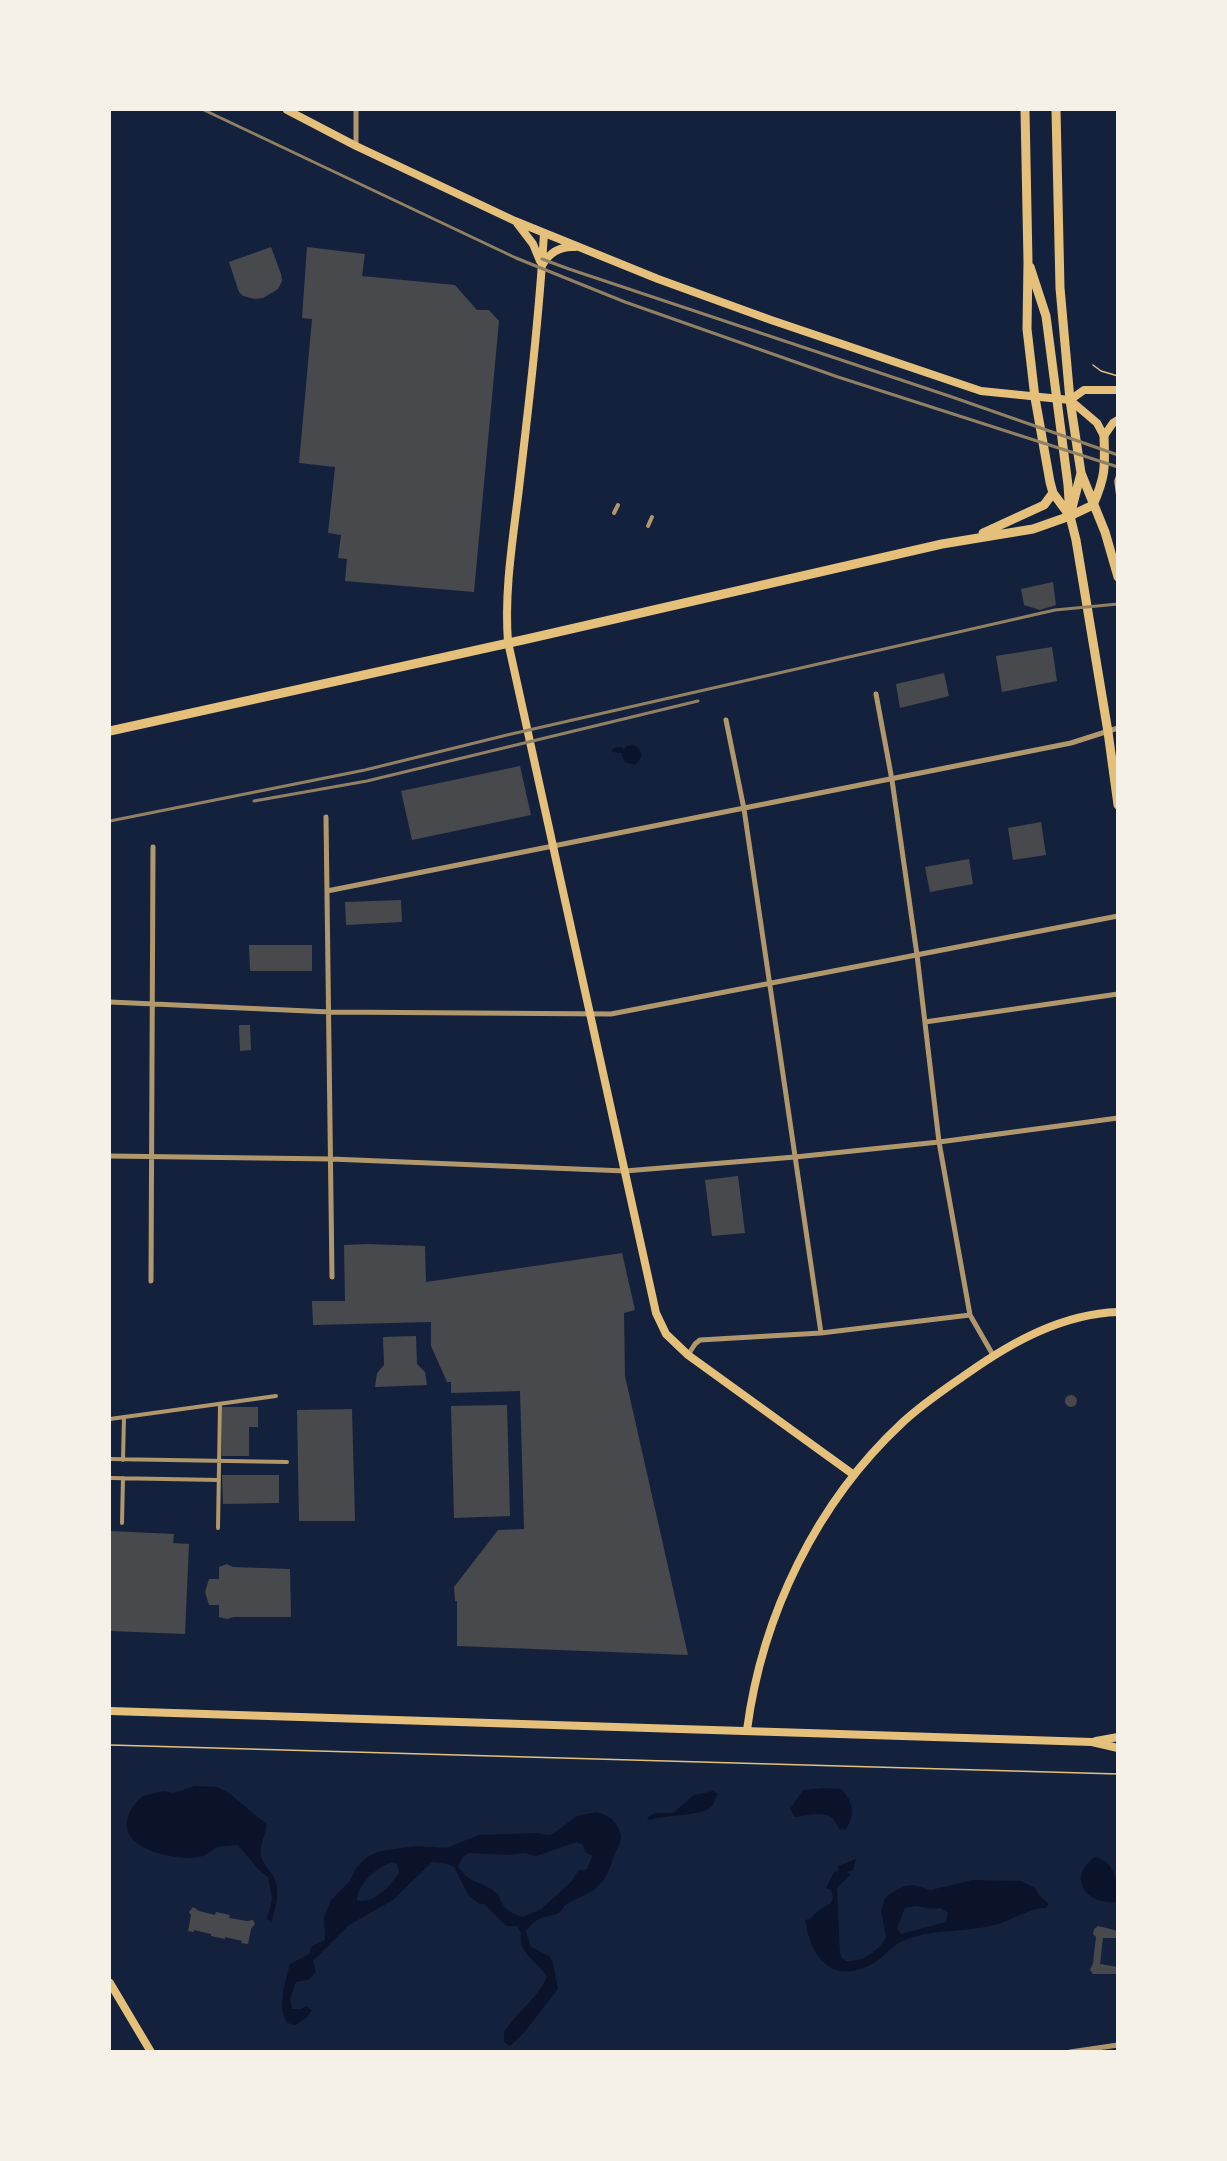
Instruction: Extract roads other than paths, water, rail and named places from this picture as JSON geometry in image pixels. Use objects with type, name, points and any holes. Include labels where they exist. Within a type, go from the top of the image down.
[{"type":"main road","points":[[110,731],[973,538],[1033,529],[1093,505],[1103,482],[1104,436],[1097,423],[1070,400],[981,391],[771,320],[579,248],[515,221],[356,146],[287,110]]},
{"type":"main road","points":[[1024,110],[1028,262],[1027,329],[1035,398],[1053,493],[1070,516]]},
{"type":"main road","points":[[1056,110],[1060,288],[1070,400],[1081,474],[1107,539],[1118,578]]},
{"type":"main road","points":[[515,221],[533,244],[542,265]]},
{"type":"main road","points":[[544,233],[508,584],[506,618],[508,642],[657,1313],[666,1334],[688,1355],[854,1475]]},
{"type":"main road","points":[[542,265],[546,258],[559,249],[579,248]]},
{"type":"main road","points":[[1028,262],[1046,316],[1070,516],[1113,730],[1118,805]]},
{"type":"main road","points":[[1070,400],[1084,390],[1118,390]]},
{"type":"main road","points":[[1104,436],[1118,420]]},
{"type":"main road","points":[[1070,516],[1081,474]]},
{"type":"main road","points":[[973,538],[1044,505],[1053,493]]},
{"type":"main road","points":[[747,1730],[752,1693],[763,1651],[786,1589],[822,1520],[854,1475],[903,1422],[947,1387],[993,1355],[1036,1332],[1060,1323],[1103,1312],[1118,1312]]},
{"type":"main road","points":[[110,1711],[1092,1742],[1118,1748]]},
{"type":"main road","points":[[1092,1742],[1118,1737]]},
{"type":"main road","points":[[110,1983],[151,2052]]},
{"type":"street","points":[[356,110],[356,146]]},
{"type":"street","points":[[614,513],[618,505]]},
{"type":"street","points":[[648,526],[652,517]]},
{"type":"street","points":[[876,694],[892,780],[917,955],[939,1142],[970,1316],[993,1355]]},
{"type":"street","points":[[726,720],[744,809],[821,1333]]},
{"type":"street","points":[[327,891],[1071,744],[1113,730]]},
{"type":"street","points":[[326,817],[332,1277]]},
{"type":"street","points":[[151,1281],[153,847]]},
{"type":"street","points":[[110,1002],[330,1012],[611,1014],[1118,916]]},
{"type":"street","points":[[925,1022],[1118,994]]},
{"type":"street","points":[[110,1156],[331,1158],[625,1171],[939,1142],[1118,1118]]},
{"type":"street","points":[[688,1355],[700,1340],[821,1333],[970,1316]]},
{"type":"street","points":[[110,1419],[276,1396]]},
{"type":"street","points":[[218,1528],[220,1405]]},
{"type":"street","points":[[123,1460],[124,1418]]},
{"type":"street","points":[[110,1460],[287,1462]]},
{"type":"street","points":[[110,1478],[219,1480]]},
{"type":"street","points":[[122,1523],[123,1478]]},
{"type":"street","points":[[1070,2052],[1118,2045]]},
{"type":"water","points":[[633,745],[641,752],[640,760],[634,765],[625,762],[621,753],[612,752],[613,748],[622,747],[623,750]]},
{"type":"water","points":[[195,1786],[217,1787],[229,1793],[266,1824],[260,1852],[277,1886],[272,1921],[267,1919],[272,1899],[268,1877],[238,1845],[218,1847],[204,1856],[180,1858],[146,1849],[130,1836],[127,1828],[129,1814],[143,1796],[164,1791],[173,1793]]},
{"type":"water","points":[[841,1789],[848,1798],[852,1814],[845,1830],[839,1829],[834,1820],[826,1815],[795,1817],[790,1809],[803,1790]]},
{"type":"water","points":[[713,1791],[718,1794],[706,1810],[649,1820],[647,1818],[655,1813],[673,1813],[694,1795]]},
{"type":"water","points":[[596,1812],[604,1814],[614,1821],[621,1840],[608,1872],[598,1886],[567,1904],[559,1913],[537,1921],[526,1931],[531,1947],[549,1956],[553,1963],[558,1989],[523,2034],[510,2046],[504,2042],[504,2032],[538,1992],[547,1977],[523,1947],[517,1926],[506,1926],[484,1904],[479,1904],[468,1895],[454,1867],[432,1862],[393,1900],[349,1925],[313,1961],[316,1972],[308,1980],[296,1982],[290,1999],[292,2009],[301,2009],[306,2006],[312,2010],[296,2025],[287,2023],[282,2001],[290,1964],[309,1954],[312,1946],[325,1940],[324,1917],[331,1900],[350,1881],[356,1868],[368,1856],[381,1851],[415,1846],[446,1848],[479,1835],[536,1833],[549,1835],[577,1816]],"holes":[[[577,1842],[583,1845],[585,1852],[592,1856],[587,1869],[578,1871],[570,1883],[541,1909],[523,1917],[507,1909],[497,1894],[467,1877],[458,1866],[463,1857],[469,1853],[510,1855],[524,1853],[536,1856]],[[393,1862],[397,1864],[399,1872],[392,1883],[369,1900],[357,1900],[364,1882],[381,1867]]]},
{"type":"water","points":[[1095,1857],[1107,1863],[1114,1875],[1117,1902],[1096,1899],[1083,1888],[1082,1872]]},
{"type":"water","points":[[856,1859],[853,1870],[847,1872],[851,1874],[837,1888],[840,1953],[846,1961],[864,1958],[883,1942],[886,1937],[881,1910],[884,1900],[888,1895],[904,1886],[914,1885],[931,1890],[972,1880],[1021,1881],[1035,1888],[1049,1904],[1046,1908],[1040,1908],[994,1925],[914,1937],[899,1943],[874,1963],[860,1969],[836,1970],[826,1965],[819,1957],[808,1934],[805,1920],[810,1919],[832,1901],[831,1890],[826,1888],[834,1872],[838,1871],[838,1866]],"holes":[[[917,1906],[930,1909],[940,1908],[948,1913],[946,1922],[901,1934],[897,1928],[905,1908]]]},
{"type":"railway","points":[[204,110],[516,258],[625,302],[838,377],[1118,467]]},
{"type":"railway","points":[[542,259],[1118,455]]},
{"type":"railway","points":[[110,821],[365,770],[507,735],[1055,610],[1118,604]]},
{"type":"railway","points":[[254,801],[367,781],[698,701]]}]
